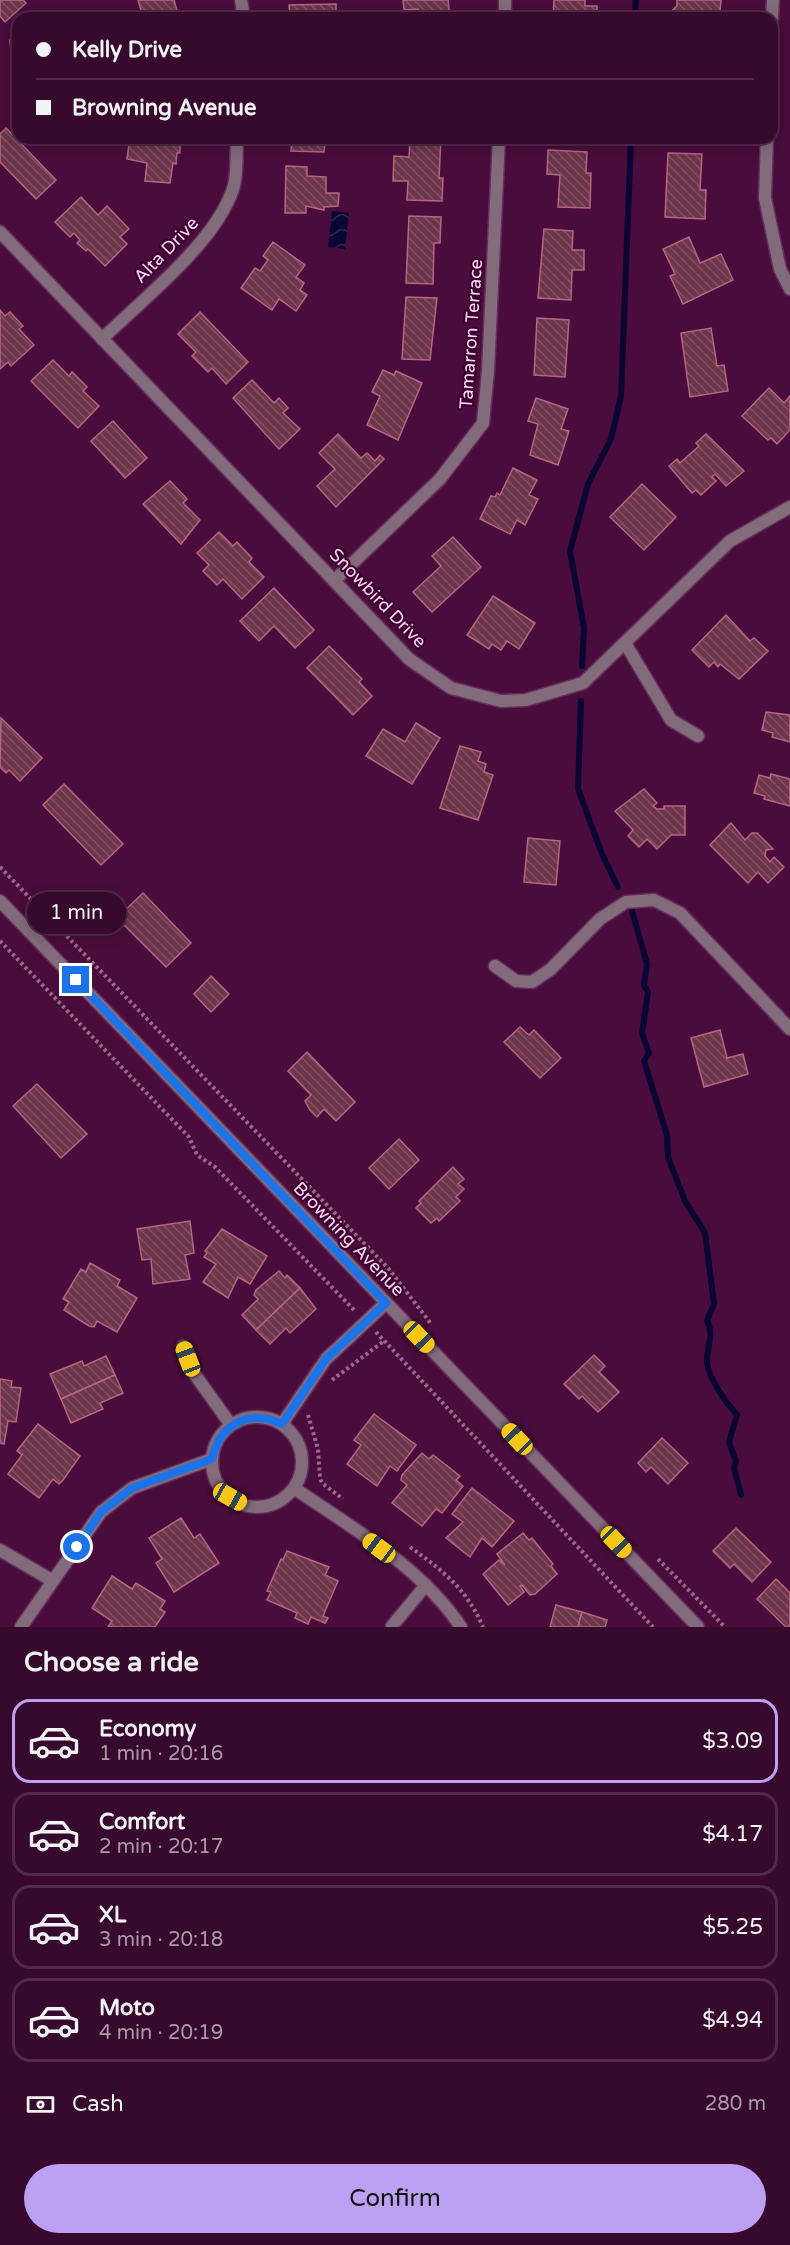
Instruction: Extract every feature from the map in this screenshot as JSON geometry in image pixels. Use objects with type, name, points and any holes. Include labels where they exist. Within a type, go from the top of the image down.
[{"type":"street","name":"Alta Drive","points":[[102,339],[194,251],[217,221],[234,188],[237,144]]},
{"type":"street","name":"Tamarron Terrace","points":[[335,580],[440,479],[483,423],[488,371],[499,144]]},
{"type":"street","points":[[767,144],[765,198],[780,269],[790,289]]},
{"type":"street","name":"Snowbird Drive","points":[[0,232],[409,659],[451,688],[478,697],[501,701],[526,700],[583,683],[730,541],[790,507]]},
{"type":"street","points":[[625,643],[671,720],[698,736]]},
{"type":"street","points":[[495,966],[516,981],[532,982],[551,969],[600,919],[626,902],[654,900],[680,913],[790,1029]]},
{"type":"street","name":"Browning Avenue","points":[[0,901],[698,1627]]},
{"type":"street","points":[[282,1424],[326,1359],[386,1303]]},
{"type":"street","points":[[183,1346],[193,1372],[231,1425]]},
{"type":"street","points":[[256,1416],[282,1424],[292,1433],[300,1446],[302,1467],[294,1488],[284,1498],[271,1505],[257,1507],[242,1504],[230,1497],[220,1487],[214,1474],[212,1459],[215,1446],[231,1425],[256,1416]]},
{"type":"street","points":[[21,1627],[101,1512],[132,1488],[212,1459]]},
{"type":"street","points":[[294,1488],[352,1527],[426,1585],[444,1601],[461,1627]]},
{"type":"street","points":[[0,1550],[53,1581]]},
{"type":"street","points":[[392,1626],[426,1585]]},
{"type":"path","points":[[0,867],[388,1268],[438,1333]]},
{"type":"path","points":[[0,941],[189,1137],[197,1155],[215,1167],[366,1322],[653,1627]]},
{"type":"path","points":[[326,1384],[384,1341]]},
{"type":"path","points":[[310,1408],[307,1416],[318,1449],[320,1478],[322,1483],[347,1502]]},
{"type":"path","points":[[403,1542],[441,1569],[464,1591],[483,1627]]},
{"type":"path","points":[[651,1552],[725,1627]]},
{"type":"water","points":[[332,211],[349,213],[345,249],[328,247]]},
{"type":"building","points":[[0,0],[23,0],[26,3],[16,12],[12,12],[12,16],[5,22],[0,16]]},
{"type":"building","points":[[138,0],[174,0],[177,12],[146,12],[141,12]]},
{"type":"building","points":[[403,0],[448,0],[449,12],[418,12],[418,9],[404,10]]},
{"type":"building","points":[[554,0],[585,0],[585,6],[597,6],[597,12],[553,12]]},
{"type":"building","points":[[677,0],[721,0],[720,12],[670,12],[677,6]]},
{"type":"building","points":[[336,4],[336,12],[290,12],[289,5]]},
{"type":"building","points":[[10,40],[12,40],[12,67]]},
{"type":"building","points":[[6,128],[12,134],[12,144],[21,144],[56,180],[36,199],[0,162],[0,134]]},
{"type":"building","points":[[129,144],[180,144],[180,153],[177,153],[176,164],[173,163],[170,183],[145,181],[147,163],[127,159]]},
{"type":"building","points":[[292,144],[325,144],[324,152],[291,151]]},
{"type":"building","points":[[410,144],[441,144],[439,178],[443,178],[442,201],[407,200],[408,181],[393,181],[394,156],[409,157]]},
{"type":"building","points":[[548,150],[587,152],[586,173],[591,173],[590,208],[558,207],[560,175],[547,174]]},
{"type":"building","points":[[668,153],[702,154],[700,190],[706,190],[705,219],[665,217]]},
{"type":"building","points":[[286,166],[307,167],[307,176],[326,177],[326,193],[339,193],[338,206],[324,207],[324,210],[306,206],[306,213],[285,213]]},
{"type":"building","points":[[81,197],[98,215],[107,206],[129,229],[120,237],[127,244],[105,266],[88,249],[86,251],[77,243],[80,240],[74,233],[70,237],[55,222]]},
{"type":"building","points":[[409,216],[441,217],[440,243],[434,243],[433,284],[406,283]]},
{"type":"building","points":[[544,229],[573,231],[572,250],[584,250],[584,270],[572,270],[571,300],[538,298]]},
{"type":"building","points":[[689,237],[700,263],[721,254],[733,280],[683,304],[670,276],[675,274],[663,249]]},
{"type":"building","points":[[273,242],[305,265],[296,277],[304,283],[300,290],[307,295],[296,311],[279,299],[272,310],[241,288],[255,268],[260,271],[268,260],[263,256]]},
{"type":"building","points":[[406,297],[437,298],[430,360],[402,359]]},
{"type":"building","points":[[0,310],[5,316],[10,312],[23,326],[19,329],[34,345],[11,366],[8,362],[0,369]]},
{"type":"building","points":[[200,312],[248,362],[226,384],[212,368],[208,372],[192,356],[196,352],[178,334]]},
{"type":"building","points":[[537,318],[569,320],[565,377],[534,375]]},
{"type":"building","points":[[711,328],[717,366],[724,365],[728,391],[690,397],[681,333]]},
{"type":"building","points":[[53,360],[69,376],[72,372],[87,387],[83,391],[99,406],[78,428],[31,381]]},
{"type":"building","points":[[383,370],[394,375],[396,371],[422,383],[398,440],[367,425],[380,396],[372,392]]},
{"type":"building","points":[[252,380],[274,403],[279,398],[288,408],[283,413],[300,429],[279,449],[233,398]]},
{"type":"building","points":[[769,388],[784,403],[790,396],[790,430],[777,444],[771,438],[768,440],[742,416]]},
{"type":"building","points":[[536,398],[568,409],[561,429],[569,431],[558,465],[530,455],[538,424],[528,421]]},
{"type":"building","points":[[113,421],[147,458],[125,478],[91,441]]},
{"type":"building","points":[[338,434],[361,458],[367,453],[375,461],[380,455],[384,459],[336,507],[317,486],[335,469],[319,453]]},
{"type":"building","points":[[706,434],[744,471],[726,486],[715,474],[712,477],[716,481],[701,495],[696,490],[692,493],[669,466],[677,459],[680,463],[699,446],[696,443]]},
{"type":"building","points":[[513,468],[537,480],[529,495],[538,499],[525,525],[517,520],[510,534],[480,519],[491,496],[495,497],[497,493],[500,495]]},
{"type":"building","points":[[170,481],[187,499],[183,503],[200,520],[181,544],[143,504]]},
{"type":"building","points":[[642,484],[676,517],[644,550],[610,517]]},
{"type":"building","points":[[219,532],[233,546],[237,542],[252,558],[249,562],[264,577],[242,599],[223,579],[217,585],[203,571],[209,565],[197,553]]},
{"type":"building","points":[[453,537],[481,567],[432,612],[413,592],[441,566],[432,556]]},
{"type":"building","points":[[274,588],[314,630],[295,648],[274,626],[259,641],[240,621]]},
{"type":"building","points":[[493,596],[535,623],[519,649],[507,641],[501,650],[492,644],[489,649],[467,635]]},
{"type":"building","points":[[726,615],[750,641],[754,638],[768,651],[739,679],[720,664],[718,667],[714,662],[709,667],[692,650]]},
{"type":"building","points":[[329,646],[362,679],[359,682],[372,696],[353,715],[307,668]]},
{"type":"building","points":[[766,712],[790,715],[790,742],[772,737],[773,733],[762,730]]},
{"type":"building","points":[[1,718],[42,758],[20,781],[9,770],[6,773],[0,767]]},
{"type":"building","points":[[416,723],[440,738],[412,784],[366,756],[383,729],[405,742]]},
{"type":"building","points":[[460,746],[481,752],[478,761],[486,764],[484,772],[493,775],[478,820],[440,808]]},
{"type":"building","points":[[771,774],[790,779],[790,806],[764,799],[765,796],[754,793],[759,775],[770,778]]},
{"type":"building","points":[[64,784],[123,844],[101,865],[43,805]]},
{"type":"building","points":[[644,789],[657,803],[653,806],[657,809],[664,809],[664,806],[685,806],[685,835],[671,835],[657,849],[647,839],[639,847],[628,836],[633,830],[615,811]]},
{"type":"building","points":[[731,823],[745,840],[752,833],[757,833],[773,849],[766,850],[765,856],[770,862],[774,857],[784,867],[768,883],[758,872],[748,883],[710,845]]},
{"type":"building","points":[[528,838],[560,841],[556,885],[524,882]]},
{"type":"building","points":[[143,893],[191,943],[166,967],[117,918]]},
{"type":"building","points":[[211,976],[229,994],[211,1012],[194,994]]},
{"type":"building","points":[[520,1027],[529,1035],[534,1030],[561,1058],[540,1078],[504,1042]]},
{"type":"building","points":[[720,1030],[727,1058],[743,1054],[748,1074],[704,1087],[691,1038]]},
{"type":"building","points":[[307,1052],[355,1102],[336,1121],[324,1109],[317,1117],[310,1110],[305,1101],[311,1095],[288,1071]]},
{"type":"building","points":[[37,1084],[87,1134],[61,1158],[13,1106]]},
{"type":"building","points":[[399,1139],[419,1160],[389,1189],[369,1168]]},
{"type":"building","points":[[453,1167],[464,1179],[458,1184],[464,1189],[456,1197],[460,1201],[439,1221],[437,1218],[431,1223],[416,1208],[421,1203],[419,1201]]},
{"type":"building","points":[[190,1221],[194,1253],[185,1255],[190,1279],[153,1284],[151,1259],[142,1260],[137,1229]]},
{"type":"building","points":[[222,1229],[267,1256],[250,1284],[238,1277],[228,1298],[203,1282],[216,1264],[204,1257],[207,1253],[205,1251]]},
{"type":"building","points":[[90,1263],[120,1280],[117,1286],[137,1298],[117,1332],[97,1321],[94,1327],[89,1326],[64,1310],[69,1302],[63,1299],[81,1269],[86,1272]]},
{"type":"building","points":[[279,1271],[285,1278],[287,1275],[300,1288],[256,1330],[242,1315],[258,1299],[254,1295],[256,1290]]},
{"type":"building","points":[[300,1288],[316,1309],[290,1333],[286,1328],[270,1344],[256,1330]]},
{"type":"building","points":[[594,1355],[605,1366],[599,1372],[619,1392],[598,1412],[582,1396],[579,1399],[564,1384]]},
{"type":"building","points":[[106,1356],[115,1375],[61,1399],[50,1374],[82,1361],[84,1366]]},
{"type":"building","points":[[115,1375],[123,1393],[100,1403],[103,1409],[71,1423],[61,1399]]},
{"type":"building","points":[[0,1379],[12,1381],[11,1387],[21,1388],[16,1422],[8,1421],[4,1444],[0,1443]]},
{"type":"building","points":[[374,1414],[416,1445],[397,1471],[390,1466],[377,1486],[347,1464],[361,1445],[354,1440]]},
{"type":"building","points":[[38,1424],[80,1456],[63,1480],[59,1484],[53,1479],[39,1498],[8,1474],[22,1455],[17,1451]]},
{"type":"building","points":[[662,1438],[688,1463],[668,1484],[651,1467],[646,1472],[638,1463]]},
{"type":"building","points":[[422,1453],[429,1459],[433,1455],[460,1476],[456,1480],[463,1486],[442,1513],[436,1509],[422,1526],[392,1503],[407,1485],[401,1480],[402,1475]]},
{"type":"building","points":[[472,1488],[514,1521],[492,1547],[482,1538],[470,1557],[446,1538],[463,1522],[452,1514]]},
{"type":"building","points":[[181,1518],[194,1538],[200,1534],[219,1563],[174,1592],[156,1563],[162,1559],[149,1538]]},
{"type":"building","points":[[736,1528],[771,1562],[752,1582],[734,1564],[730,1568],[713,1551]]},
{"type":"building","points":[[523,1533],[529,1540],[532,1538],[553,1564],[551,1566],[557,1574],[535,1594],[530,1595],[522,1585],[520,1586],[524,1592],[508,1605],[483,1574],[499,1560],[505,1565],[497,1554]]},
{"type":"building","points":[[287,1551],[329,1567],[325,1575],[338,1581],[323,1616],[328,1618],[325,1623],[311,1617],[308,1624],[295,1618],[297,1613],[267,1600],[271,1592],[267,1591]]},
{"type":"building","points":[[112,1576],[132,1589],[136,1583],[165,1601],[160,1609],[165,1612],[155,1627],[108,1627],[112,1621],[92,1608]]},
{"type":"building","points":[[776,1579],[790,1593],[790,1627],[786,1627],[757,1599]]},
{"type":"building","points":[[556,1605],[582,1612],[578,1627],[550,1627]]},
{"type":"building","points":[[582,1612],[607,1620],[605,1627],[578,1627]]},
{"type":"waterway","points":[[635,12],[636,0]]},
{"type":"waterway","points":[[582,666],[584,628],[570,551],[588,484],[611,439],[621,396],[631,144]]},
{"type":"waterway","points":[[581,701],[578,789],[602,854],[618,887]]},
{"type":"waterway","points":[[632,911],[647,964],[644,985],[648,992],[642,1033],[649,1053],[644,1061],[667,1135],[668,1157],[685,1201],[705,1233],[714,1304],[707,1321],[710,1332],[707,1362],[714,1383],[737,1415],[729,1442],[736,1461],[734,1468],[741,1495]]},
{"type":"route","points":[[76,980],[386,1303],[326,1359],[282,1424],[269,1418],[256,1416],[231,1425],[221,1435],[212,1459],[132,1488],[101,1512],[77,1547]]}]
